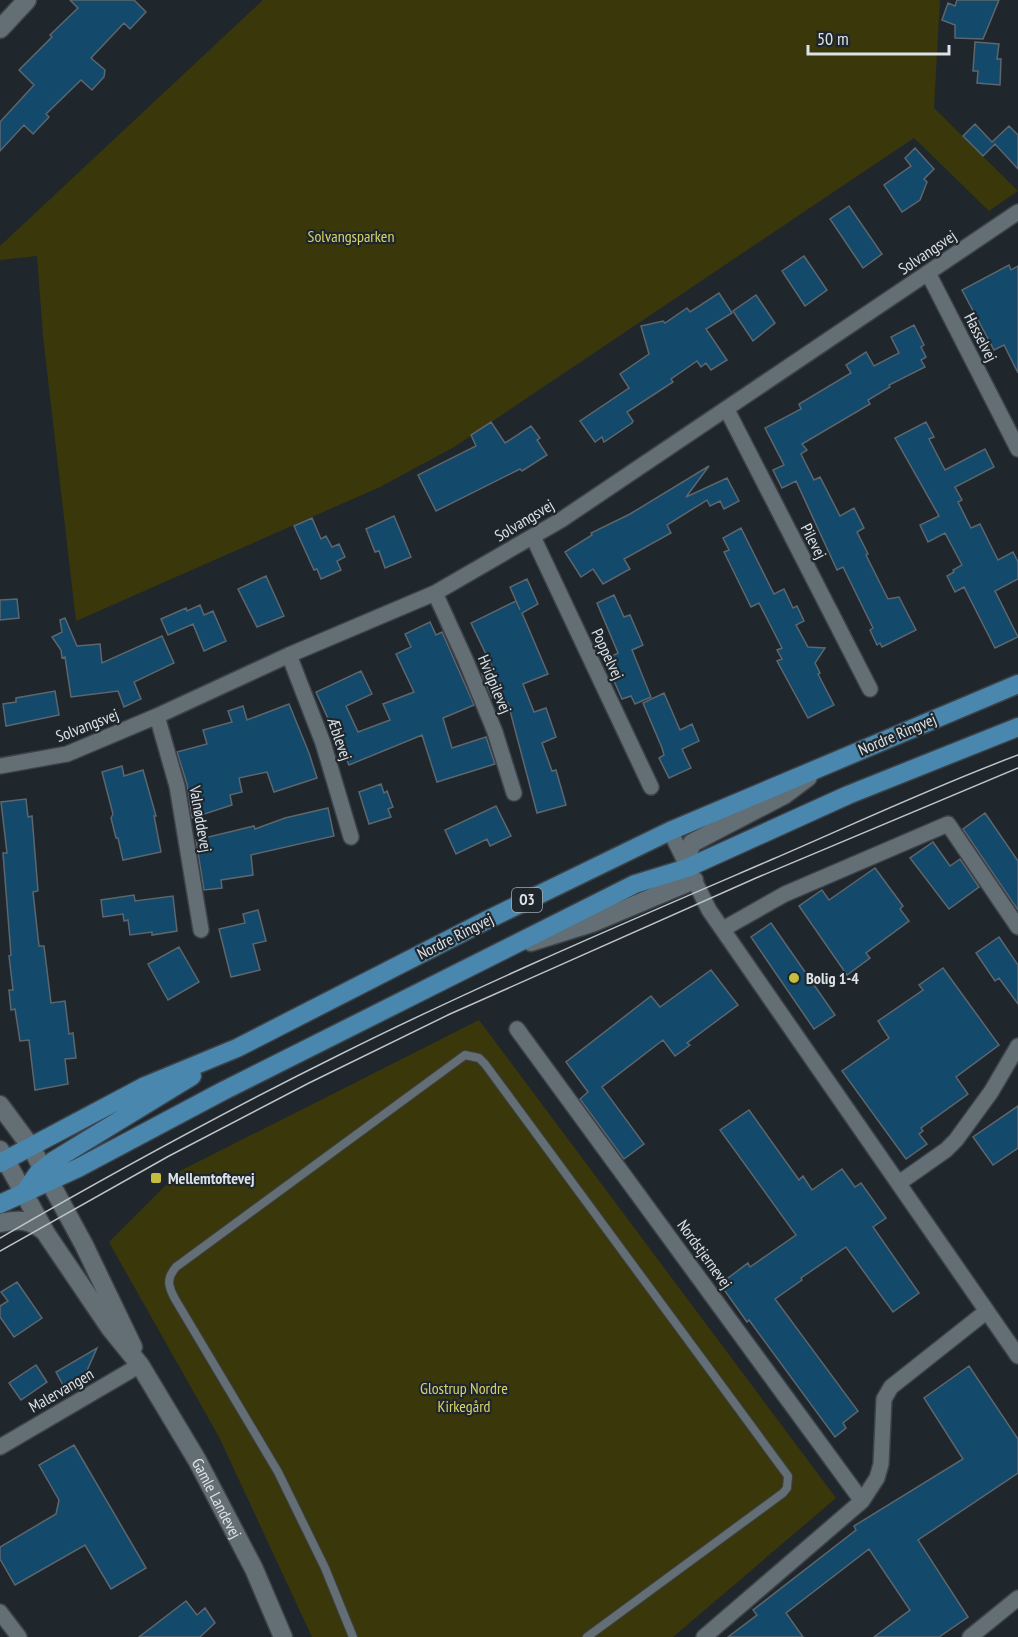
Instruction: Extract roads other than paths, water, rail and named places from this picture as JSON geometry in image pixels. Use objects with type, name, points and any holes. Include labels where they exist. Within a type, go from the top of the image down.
[{"type":"main road","name":"Nordre Ringvej","points":[[2,1158],[31,1147],[145,1086],[237,1048],[487,920],[670,831],[1018,684]]},
{"type":"main road","name":"Nordre Ringvej","points":[[0,1204],[23,1194],[46,1175],[234,1085],[635,884],[691,874],[848,795],[1018,727]]},
{"type":"main road","points":[[46,1175],[75,1146],[237,1048]]},
{"type":"street","points":[[0,29],[27,0]]},
{"type":"street","name":"Solvangsvej","points":[[0,766],[67,754],[157,717],[289,655],[435,593],[533,537],[727,410],[1018,212]]},
{"type":"street","name":"Hasselvej","points":[[928,273],[1018,449]]},
{"type":"street","name":"Pilevej","points":[[727,410],[870,689]]},
{"type":"street","name":"Poppelvej","points":[[533,537],[651,787]]},
{"type":"street","name":"Hvidpilevej","points":[[435,593],[495,732],[514,793]]},
{"type":"street","name":"Æblevej","points":[[289,655],[323,743],[351,837]]},
{"type":"street","name":"Valnøddevej","points":[[157,717],[177,786],[201,930]]},
{"type":"street","points":[[691,874],[687,856],[692,843],[784,795],[824,765]]},
{"type":"street","points":[[723,929],[785,894],[948,825],[1018,927]]},
{"type":"street","points":[[670,831],[710,910],[1018,1356]]},
{"type":"street","name":"Nordstjernevej","points":[[517,1029],[862,1502]]},
{"type":"street","points":[[899,1183],[946,1150],[956,1140],[991,1092],[1018,1046]]},
{"type":"street","points":[[0,1105],[31,1147]]},
{"type":"street","name":"Gamle Landevej","points":[[31,1147],[84,1245],[130,1339],[140,1365]]},
{"type":"street","points":[[2,1158],[23,1194]]},
{"type":"street","name":"Gamle Landevej","points":[[23,1194],[47,1235],[110,1328],[140,1365],[197,1460],[233,1526],[283,1637]]},
{"type":"street","points":[[0,1222],[12,1220],[34,1222],[47,1235]]},
{"type":"street","points":[[704,1637],[862,1502],[871,1490],[879,1471],[884,1399],[891,1387],[987,1311]]},
{"type":"street","name":"Malervangen","points":[[0,1447],[140,1365]]},
{"type":"street","points":[[970,1637],[1018,1598]]},
{"type":"street","points":[[0,1612],[19,1637]]},
{"type":"lane","points":[[353,1637],[326,1568],[278,1472],[175,1299],[169,1288],[168,1280],[176,1267],[465,1055],[479,1058],[485,1064],[788,1476],[787,1488],[783,1493],[587,1637]]},
{"type":"tram line","points":[[0,1238],[210,1121],[392,1029],[609,930],[925,792],[1018,755]]},
{"type":"tram line","points":[[0,1251],[169,1156],[309,1083],[450,1014],[756,878],[1018,768]]},
{"type":"place","name":"Bolig 1-4","points":[[794,978]]},
{"type":"place","name":"Mellemtoftevej","points":[[156,1178]]},
{"type":"park label","name":"Solvangsparken","points":[[351,236]]},
{"type":"park label","name":"Glostrup Nordre Kirkegård","points":[[464,1397]]}]
